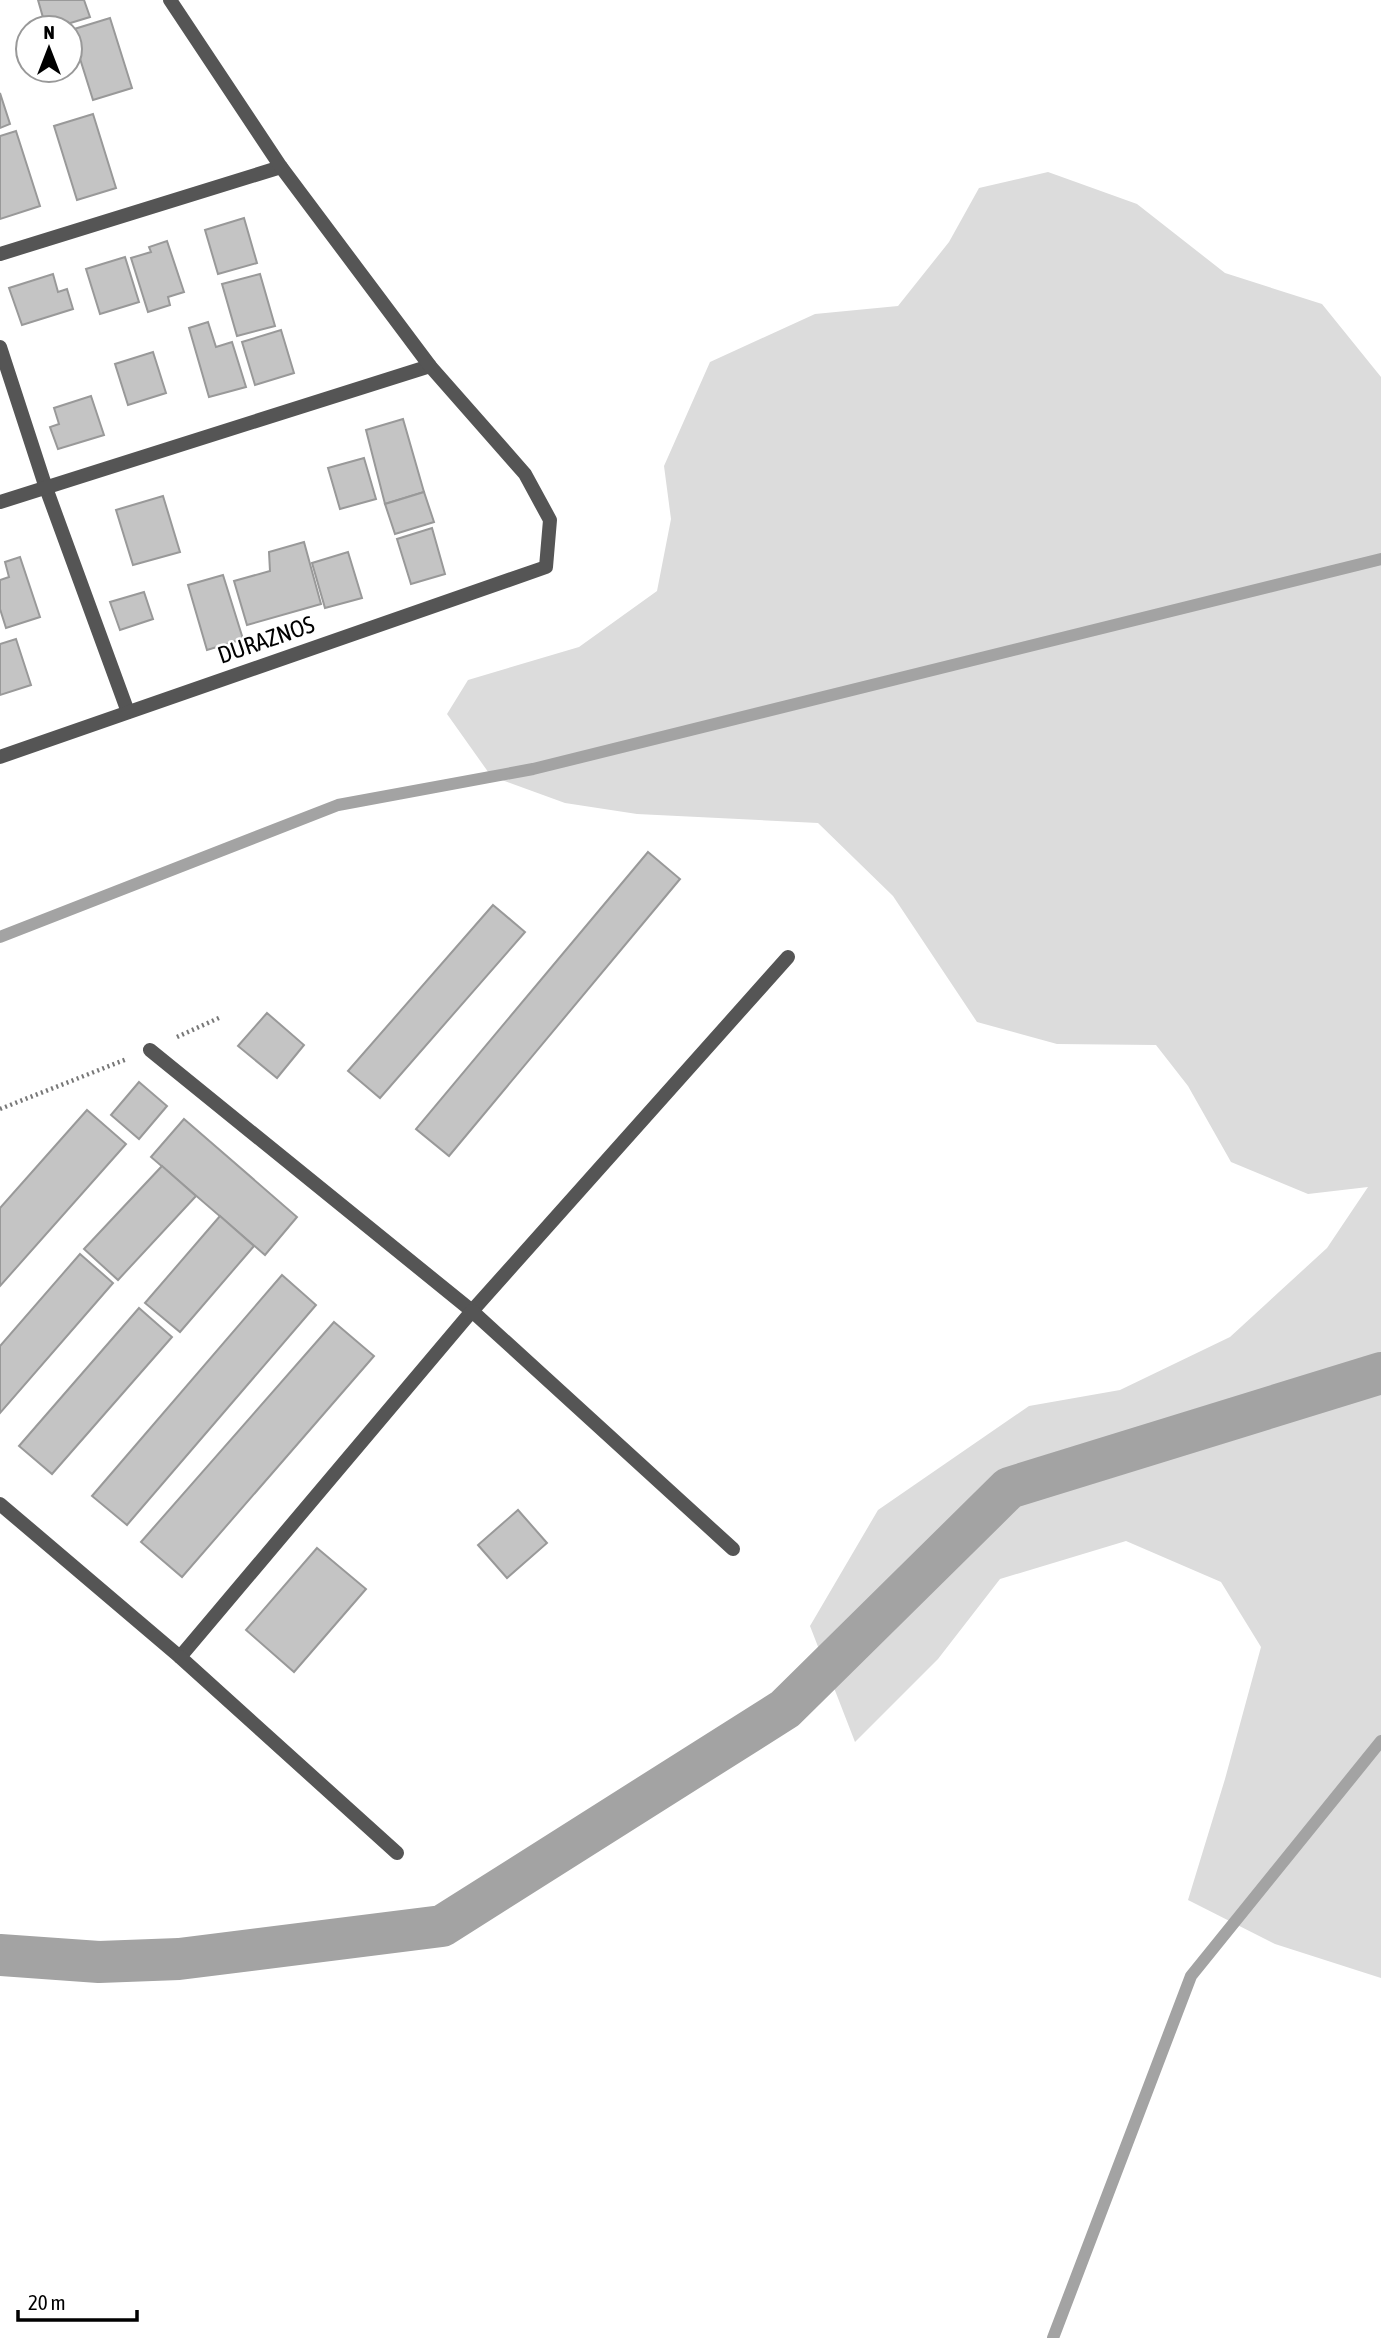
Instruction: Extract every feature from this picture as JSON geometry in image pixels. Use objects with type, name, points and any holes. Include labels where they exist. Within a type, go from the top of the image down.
[{"type":"street","points":[[0,502],[430,366],[281,167],[170,0]]},
{"type":"street","points":[[0,254],[281,167]]},
{"type":"street","points":[[0,347],[46,488],[128,712]]},
{"type":"street","name":"DURAZNOS","points":[[0,757],[546,567],[550,520],[525,474],[430,366]]},
{"type":"street","points":[[180,1657],[472,1311],[788,957]]},
{"type":"street","points":[[150,1050],[472,1311],[733,1549]]},
{"type":"street","points":[[0,1504],[180,1657],[397,1853]]},
{"type":"path","points":[[0,1109],[150,1050],[220,1017]]},
{"type":"shaded area","points":[[1048,172],[1137,204],[1225,273],[1322,304],[1381,377],[1381,1978],[1275,1944],[1188,1900],[1261,1647],[1221,1582],[1126,1541],[1000,1579],[938,1659],[855,1742],[810,1626],[878,1510],[1029,1406],[1120,1390],[1230,1337],[1327,1248],[1368,1187],[1308,1194],[1231,1162],[1188,1086],[1156,1045],[1057,1044],[977,1022],[893,896],[818,823],[637,814],[565,803],[491,776],[447,714],[468,680],[579,647],[657,591],[671,519],[664,466],[710,362],[815,314],[898,306],[949,242],[979,188]]},
{"type":"building","points":[[38,0],[84,0],[90,17],[84,19],[84,14],[42,14]]},
{"type":"building","points":[[110,18],[132,88],[93,100],[84,71],[84,26]]},
{"type":"building","points":[[0,93],[10,124],[0,128]]},
{"type":"building","points":[[93,114],[116,188],[77,200],[54,126]]},
{"type":"building","points":[[16,131],[40,206],[0,219],[0,136]]},
{"type":"building","points":[[244,218],[257,263],[218,274],[205,230]]},
{"type":"building","points":[[167,241],[184,292],[168,297],[170,305],[148,312],[131,258],[151,252],[149,247]]},
{"type":"building","points":[[125,257],[139,302],[100,314],[86,269]]},
{"type":"building","points":[[53,274],[58,292],[67,289],[73,309],[22,325],[9,288]]},
{"type":"building","points":[[260,274],[275,326],[237,336],[222,284]]},
{"type":"building","points":[[208,322],[216,347],[232,342],[246,387],[209,397],[189,328]]},
{"type":"building","points":[[281,330],[294,373],[255,385],[242,342]]},
{"type":"building","points":[[153,352],[166,393],[128,405],[115,364]]},
{"type":"building","points":[[91,396],[104,435],[58,449],[50,427],[59,424],[54,408]]},
{"type":"building","points":[[403,419],[424,492],[385,504],[366,430]]},
{"type":"building","points":[[364,458],[376,499],[340,509],[328,468]]},
{"type":"building","points":[[424,492],[434,522],[395,534],[385,504]]},
{"type":"building","points":[[163,496],[180,552],[133,565],[116,510]]},
{"type":"building","points":[[432,528],[445,574],[411,584],[397,539]]},
{"type":"building","points":[[304,542],[321,604],[247,625],[234,581],[270,571],[269,552]]},
{"type":"building","points":[[348,552],[362,598],[325,608],[312,563]]},
{"type":"building","points":[[20,557],[40,617],[6,628],[0,609],[0,580],[9,577],[5,562]]},
{"type":"building","points":[[223,575],[243,639],[207,650],[188,585]]},
{"type":"building","points":[[144,592],[153,619],[120,630],[110,602]]},
{"type":"building","points":[[16,639],[31,685],[0,695],[0,644]]},
{"type":"building","points":[[648,852],[680,879],[449,1156],[416,1129]]},
{"type":"building","points":[[493,905],[525,932],[380,1098],[348,1071]]},
{"type":"building","points":[[267,1013],[304,1045],[277,1078],[238,1046]]},
{"type":"building","points":[[139,1082],[167,1106],[139,1139],[111,1115]]},
{"type":"building","points":[[87,1110],[126,1144],[0,1286],[0,1208]]},
{"type":"building","points":[[184,1119],[297,1217],[265,1255],[151,1157]]},
{"type":"building","points":[[162,1166],[196,1196],[118,1280],[84,1249]]},
{"type":"building","points":[[220,1216],[254,1246],[180,1332],[145,1303]]},
{"type":"building","points":[[80,1254],[113,1283],[0,1413],[0,1346]]},
{"type":"building","points":[[282,1275],[316,1305],[127,1525],[92,1496]]},
{"type":"building","points":[[139,1308],[172,1337],[52,1474],[19,1446]]},
{"type":"building","points":[[334,1322],[374,1356],[182,1577],[141,1542]]},
{"type":"building","points":[[518,1510],[547,1543],[507,1578],[478,1545]]},
{"type":"building","points":[[317,1548],[366,1589],[294,1672],[246,1630]]},
{"type":"waterway","points":[[0,937],[338,805],[533,769],[1381,559]]},
{"type":"waterway","points":[[0,1955],[99,1962],[179,1959],[442,1926],[785,1709],[1009,1488],[1381,1373]]},
{"type":"waterway","points":[[1053,2338],[1191,1976],[1381,1741]]}]
